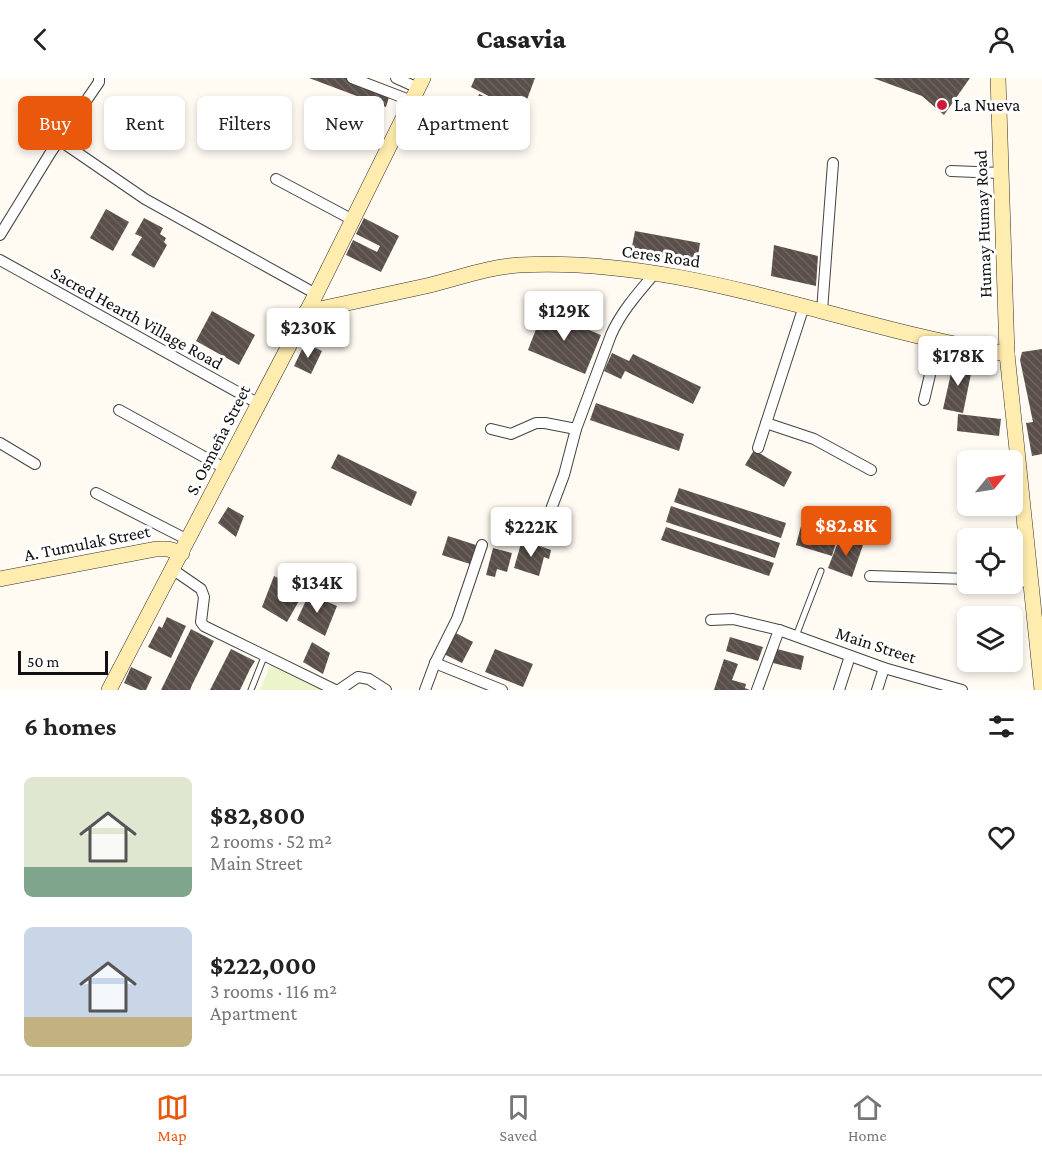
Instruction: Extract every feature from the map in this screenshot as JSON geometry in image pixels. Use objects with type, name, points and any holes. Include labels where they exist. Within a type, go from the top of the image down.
[{"type":"street","points":[[89,96],[99,82],[99,78]]},
{"type":"street","points":[[352,78],[418,89]]},
{"type":"street","points":[[396,78],[418,89]]},
{"type":"street","name":"Humay Humay Road","points":[[998,78],[1007,354],[1041,690]]},
{"type":"street","name":"S. Osmeña Street","points":[[109,690],[316,294],[418,89]]},
{"type":"street","points":[[0,235],[53,150]]},
{"type":"street","points":[[74,150],[145,199],[316,294]]},
{"type":"street","points":[[822,311],[833,163]]},
{"type":"street","points":[[951,171],[1001,173]]},
{"type":"street","points":[[276,178],[353,220]]},
{"type":"street","name":"Sacred Hearth Village Road","points":[[0,260],[259,404]]},
{"type":"street","name":"Ceres Road","points":[[306,312],[516,265],[583,266],[714,283],[938,341],[1007,354]]},
{"type":"street","points":[[542,533],[564,475],[576,429],[616,324],[654,274]]},
{"type":"street","points":[[758,448],[804,306]]},
{"type":"street","points":[[924,400],[938,341]]},
{"type":"street","points":[[119,410],[226,469]]},
{"type":"street","points":[[491,429],[511,434],[537,423],[545,423],[576,429]]},
{"type":"street","points":[[766,423],[814,439],[871,470]]},
{"type":"street","points":[[0,443],[35,464]]},
{"type":"street","points":[[96,493],[185,547]]},
{"type":"street","points":[[424,690],[457,619],[482,545]]},
{"type":"street","name":"A. Tumulak Street","points":[[0,579],[156,549],[185,547]]},
{"type":"street","points":[[172,569],[201,589],[204,597],[201,622],[204,626],[264,657],[337,690],[358,677],[369,679],[386,690]]},
{"type":"street","points":[[870,576],[957,579]]},
{"type":"street","points":[[1023,582],[1030,582]]},
{"type":"street","name":"Main Street","points":[[711,620],[733,619],[779,630],[941,687],[962,690]]},
{"type":"street","points":[[756,690],[779,630]]},
{"type":"street","points":[[839,690],[850,656]]},
{"type":"street","points":[[435,663],[502,690]]},
{"type":"street","points":[[877,690],[884,668]]},
{"type":"lane","points":[[796,636],[821,571]]},
{"type":"lane","points":[[251,690],[264,657]]},
{"type":"green space","points":[[271,664],[328,690],[260,690]]},
{"type":"building","points":[[309,78],[347,78],[390,94],[386,107],[384,106],[384,96],[357,96]]},
{"type":"building","points":[[475,78],[535,78],[528,96],[489,96],[471,87]]},
{"type":"building","name":"La Nueva","points":[[873,78],[970,78],[944,115],[922,96]]},
{"type":"building","points":[[106,209],[129,222],[113,251],[90,238]]},
{"type":"building","points":[[144,218],[163,228],[160,234],[166,238],[164,242],[167,245],[154,268],[131,255],[142,237],[135,234]]},
{"type":"building","points":[[364,218],[399,236],[381,272],[346,255],[353,240],[377,252],[380,246],[356,234]]},
{"type":"building","points":[[635,231],[700,243],[697,263],[631,251]]},
{"type":"building","points":[[774,245],[818,256],[816,286],[771,276]]},
{"type":"building","points":[[212,311],[255,335],[239,365],[196,341]]},
{"type":"building","points":[[543,311],[601,335],[585,374],[528,350]]},
{"type":"building","points":[[305,343],[322,351],[311,374],[294,366]]},
{"type":"building","points":[[1042,349],[1042,454],[1032,456],[1026,423],[1033,422],[1020,360],[1022,352]]},
{"type":"building","points":[[612,353],[629,361],[633,354],[701,387],[693,404],[625,371],[621,379],[604,371]]},
{"type":"building","points":[[954,360],[973,364],[963,413],[943,409]]},
{"type":"building","points":[[596,403],[684,434],[679,451],[590,420]]},
{"type":"building","points":[[958,414],[1001,419],[999,436],[957,431]]},
{"type":"building","points":[[754,450],[792,472],[784,487],[745,465]]},
{"type":"building","points":[[338,454],[417,492],[411,506],[331,468]]},
{"type":"building","points":[[679,488],[786,523],[781,538],[674,502]]},
{"type":"building","points":[[671,506],[780,543],[775,558],[666,522]]},
{"type":"building","points":[[228,507],[244,516],[236,537],[218,523]]},
{"type":"building","points":[[801,526],[838,536],[832,556],[796,545]]},
{"type":"building","points":[[666,527],[774,563],[769,576],[661,540]]},
{"type":"building","points":[[448,536],[476,545],[470,564],[442,555]]},
{"type":"building","points":[[840,537],[863,545],[852,577],[828,568]]},
{"type":"building","points":[[522,540],[551,550],[549,559],[544,557],[539,576],[514,568]]},
{"type":"building","points":[[493,548],[512,553],[507,572],[497,569],[495,577],[486,575]]},
{"type":"building","points":[[274,576],[304,592],[287,622],[262,607]]},
{"type":"building","points":[[309,594],[337,606],[325,636],[297,620]]},
{"type":"building","points":[[167,617],[186,626],[171,658],[148,647],[159,626],[162,628]]},
{"type":"building","points":[[191,629],[214,641],[190,690],[161,690]]},
{"type":"building","points":[[454,632],[473,642],[462,663],[444,654]]},
{"type":"building","points":[[730,637],[763,647],[758,661],[726,651]]},
{"type":"building","points":[[312,642],[330,653],[323,674],[303,662]]},
{"type":"building","points":[[773,648],[804,656],[801,670],[769,662]]},
{"type":"building","points":[[231,649],[255,661],[240,690],[210,690]]},
{"type":"building","points":[[495,649],[533,664],[523,687],[485,672]]},
{"type":"building","points":[[724,659],[738,664],[732,680],[746,684],[745,688],[750,690],[714,690]]},
{"type":"building","points":[[131,667],[152,677],[146,690],[140,690],[124,683]]},
{"type":"place","name":"La Nueva","points":[[942,105]]}]
